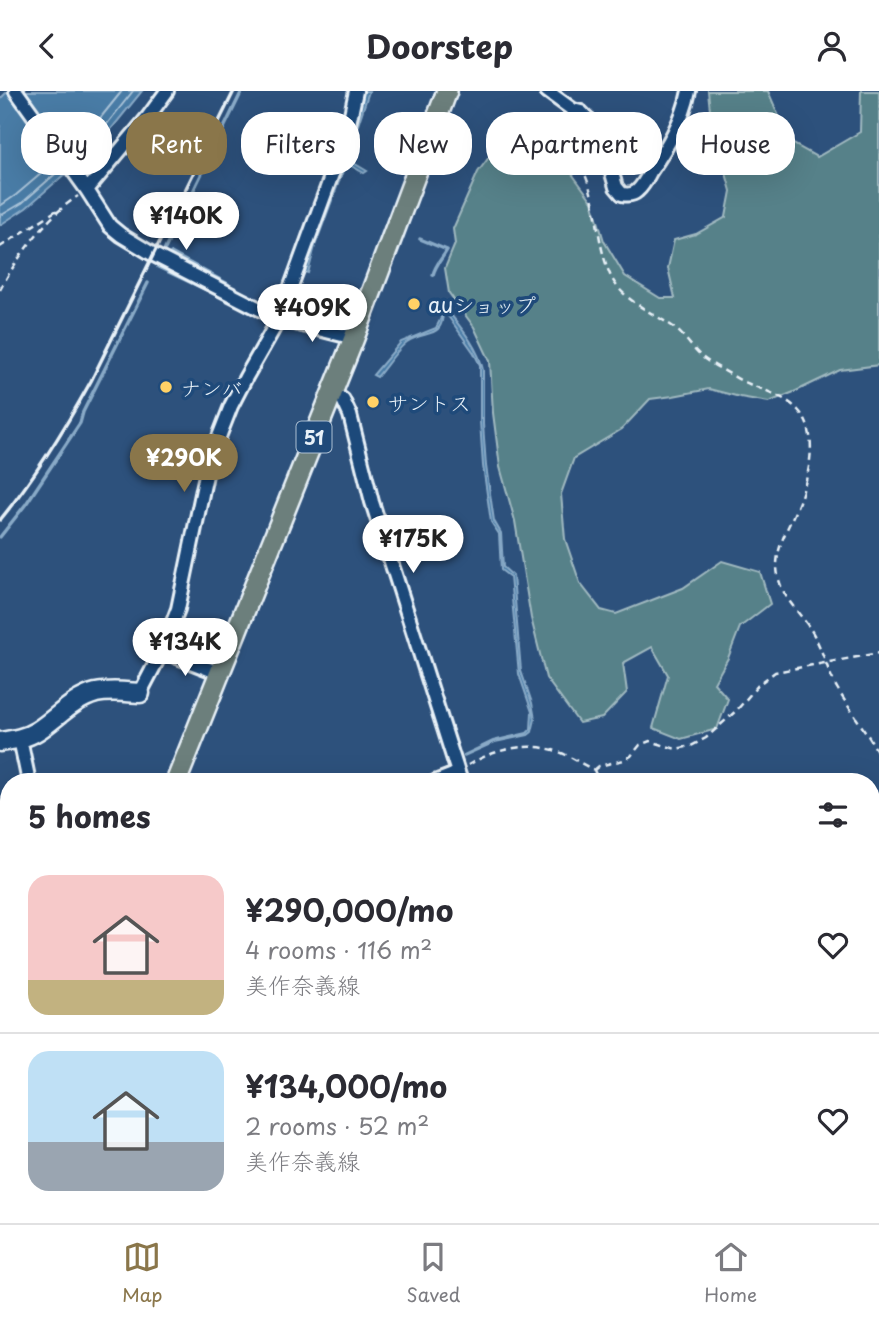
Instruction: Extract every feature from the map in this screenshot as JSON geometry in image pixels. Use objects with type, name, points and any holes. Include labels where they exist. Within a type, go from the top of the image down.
[{"type":"main road","name":"51","points":[[180,773],[354,338],[447,91]]},
{"type":"street","points":[[16,91],[110,226],[121,235],[154,255],[279,319],[354,338]]},
{"type":"street","points":[[85,187],[148,117],[167,91]]},
{"type":"street","points":[[0,743],[35,733],[75,702],[94,693],[140,693],[162,651],[178,610],[208,465],[246,377],[279,319],[347,133],[356,91]]},
{"type":"street","points":[[547,91],[573,110],[581,112],[598,135],[616,187],[622,194],[629,195],[637,192],[667,146],[681,121],[689,91]]},
{"type":"street","points":[[332,392],[343,400],[350,415],[372,502],[458,773]]},
{"type":"street","points":[[162,651],[219,673]]},
{"type":"street","points":[[20,739],[27,773]]},
{"type":"path","points":[[573,110],[568,121],[568,136],[590,189],[600,242],[610,275],[625,295],[674,327],[700,356],[740,380],[781,397],[799,410],[807,423],[812,440],[803,491],[782,539],[777,564],[780,585],[789,603],[816,637],[837,688],[879,755]]},
{"type":"path","points":[[0,247],[60,208],[85,187]]},
{"type":"path","points":[[0,290],[29,244],[60,208]]},
{"type":"path","points":[[594,770],[599,766],[624,760],[640,745],[650,741],[676,749],[706,738],[775,672],[879,653]]},
{"type":"path","points":[[462,773],[465,766],[481,757],[520,747],[545,748],[564,754],[595,773]]},
{"type":"green space","points":[[708,91],[768,91],[777,112],[710,112]]},
{"type":"green space","points":[[861,91],[879,91],[879,365],[840,370],[769,402],[709,389],[650,399],[622,429],[574,458],[561,494],[565,539],[580,583],[601,610],[616,614],[683,588],[722,561],[760,572],[770,604],[740,627],[728,658],[714,683],[728,699],[717,729],[681,739],[653,728],[668,675],[652,647],[623,663],[627,692],[602,718],[579,723],[546,678],[531,618],[515,521],[500,467],[490,361],[474,327],[449,293],[445,268],[455,244],[453,229],[478,172],[486,161],[486,175],[573,175],[592,201],[604,241],[625,276],[660,298],[675,298],[668,268],[674,240],[696,234],[726,217],[731,191],[726,175],[795,175],[795,145],[817,157],[860,132]]},
{"type":"water","points":[[8,91],[142,91],[112,128],[112,112],[21,112],[21,175],[64,175],[26,208],[0,225],[0,99]]},
{"type":"water","points":[[363,91],[369,91],[360,119],[360,112],[356,112]]},
{"type":"water","points":[[342,175],[315,246],[308,273],[305,272],[316,235],[338,177]]},
{"type":"water","points":[[441,302],[471,343],[483,370],[486,466],[494,521],[501,533],[503,567],[513,576],[521,671],[535,719],[532,732],[528,735],[495,742],[464,756],[493,741],[527,733],[531,729],[532,712],[519,674],[510,577],[501,570],[499,534],[491,522],[483,466],[480,365],[443,309],[440,326],[437,330],[407,342],[377,377],[373,375],[401,342],[436,328],[441,318],[438,306]]},
{"type":"waterway","points":[[165,249],[242,91]]},
{"type":"waterway","points":[[420,239],[447,250],[433,275]]},
{"type":"waterway","points":[[171,253],[228,284]]},
{"type":"waterway","points":[[158,267],[217,295]]},
{"type":"waterway","points":[[0,537],[26,504],[80,423],[83,412],[148,283]]},
{"type":"waterway","points":[[294,307],[293,313],[332,323]]},
{"type":"railway","points":[[0,520],[48,453],[91,381],[234,91]]},
{"type":"place","name":"auショップ","points":[[414,304]]},
{"type":"place","name":"ナンバ","points":[[166,387]]},
{"type":"place","name":"サントス","points":[[373,402]]}]
